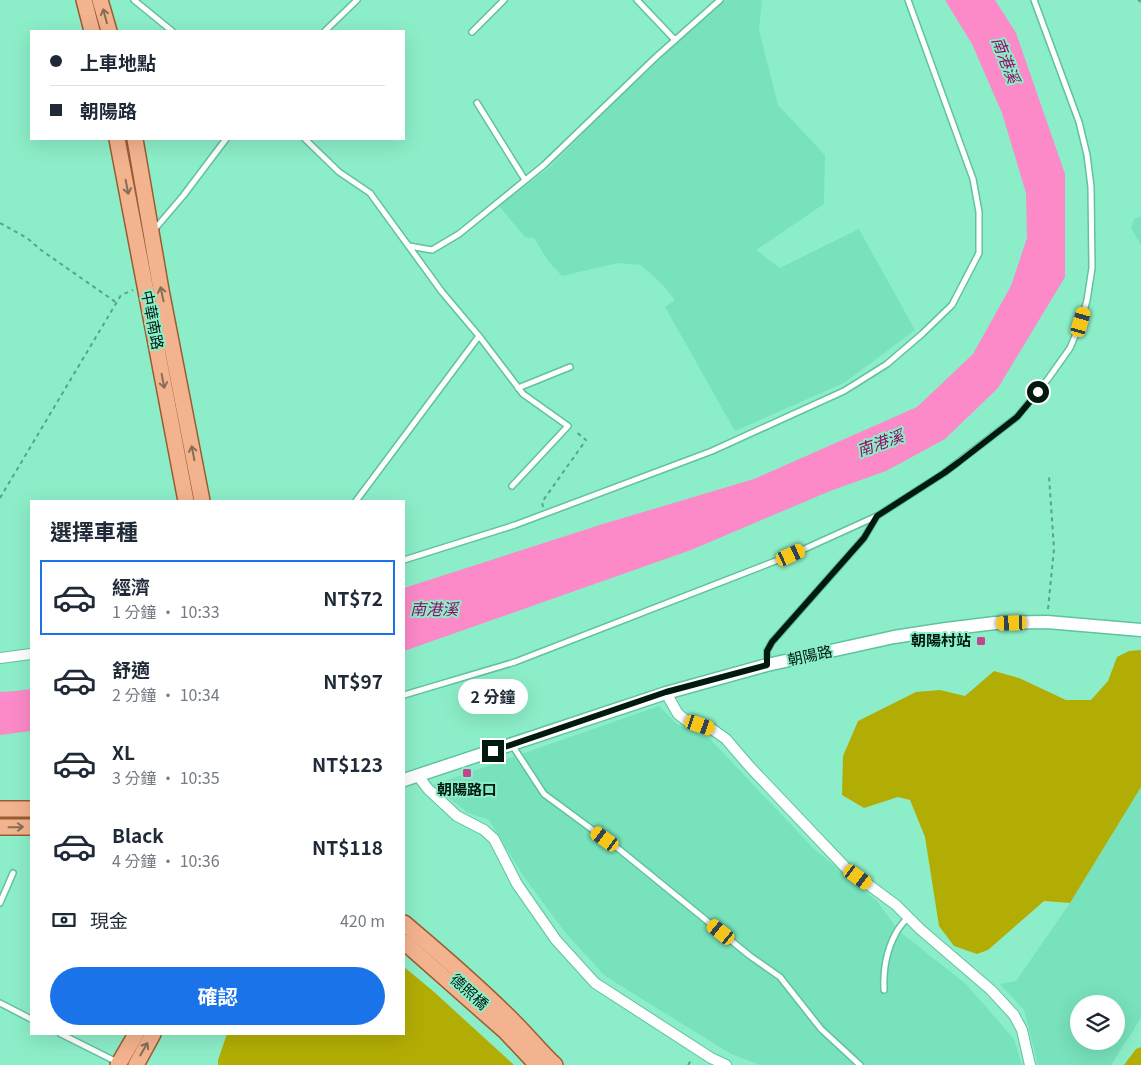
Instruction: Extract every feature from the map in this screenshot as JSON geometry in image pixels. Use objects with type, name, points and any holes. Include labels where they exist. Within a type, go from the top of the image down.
[{"type":"main road","points":[[84,0],[92,30]]},
{"type":"main road","points":[[100,0],[109,30]]},
{"type":"main road","name":"中華南路","points":[[117,140],[186,500]]},
{"type":"main road","name":"中華南路","points":[[135,140],[161,290],[202,500]]},
{"type":"main road","points":[[0,800],[30,800]]},
{"type":"main road","points":[[0,809],[30,809]]},
{"type":"main road","points":[[0,815],[30,815]]},
{"type":"main road","points":[[0,827],[30,826]]},
{"type":"main road","points":[[405,924],[452,963],[516,1024],[534,1056]]},
{"type":"main road","name":"德照橋","points":[[405,935],[511,1029],[534,1056]]},
{"type":"main road","name":"德照橋","points":[[405,943],[534,1056]]},
{"type":"main road","points":[[405,953],[500,1039],[555,1065]]},
{"type":"main road","points":[[120,1064],[135,1035]]},
{"type":"main road","points":[[136,1065],[152,1035]]},
{"type":"street","name":"朝陽路","points":[[405,780],[666,692],[767,665],[894,637],[995,624],[1047,622],[1141,630]]},
{"type":"street","points":[[0,658],[30,654]]},
{"type":"street","points":[[666,692],[678,714],[688,721],[712,729],[726,739],[846,868],[896,904],[920,928],[992,990],[1014,1015],[1022,1030],[1030,1065]]},
{"type":"street","points":[[418,776],[428,789],[457,816],[484,830],[494,839],[517,884],[556,940],[595,983],[710,1058],[726,1065]]},
{"type":"lane","points":[[134,0],[171,30]]},
{"type":"lane","points":[[326,30],[357,0]]},
{"type":"lane","points":[[472,32],[504,0]]},
{"type":"lane","points":[[637,0],[675,40]]},
{"type":"lane","points":[[409,246],[432,250],[459,234],[544,165],[656,57],[720,0]]},
{"type":"lane","points":[[405,560],[515,525],[712,451],[844,391],[887,364],[952,305],[979,253],[979,212],[972,179],[908,0]]},
{"type":"lane","points":[[405,695],[515,662],[542,652],[791,555],[877,516],[944,473],[1017,417],[1070,348],[1081,322],[1092,268],[1091,187],[1087,155],[1079,122],[1034,0]]},
{"type":"lane","points":[[477,103],[525,180]]},
{"type":"lane","points":[[152,233],[225,140]]},
{"type":"lane","points":[[306,140],[339,172],[370,193],[442,292],[479,336],[522,394],[568,426],[512,486]]},
{"type":"lane","points":[[357,500],[479,336]]},
{"type":"lane","points":[[518,388],[570,367]]},
{"type":"lane","points":[[767,665],[767,651],[772,642],[864,538],[877,516]]},
{"type":"lane","points":[[511,745],[544,794],[620,850],[750,956],[780,977],[822,1029],[860,1065]]},
{"type":"lane","points":[[0,903],[13,873]]},
{"type":"lane","points":[[884,990],[883,971],[888,950],[896,932],[908,916]]},
{"type":"lane","points":[[0,1003],[30,1018]]},
{"type":"lane","points":[[63,1035],[120,1064]]},
{"type":"path","points":[[0,223],[27,238],[41,250],[117,303]]},
{"type":"path","points":[[0,498],[122,295],[146,285]]},
{"type":"path","points":[[545,514],[542,502],[586,440],[568,426]]},
{"type":"path","points":[[1047,622],[1054,549],[1049,476]]},
{"type":"shaded area","points":[[726,0],[762,0],[759,30],[778,105],[825,155],[824,204],[756,250],[780,268],[859,229],[915,330],[844,383],[735,431],[665,307],[675,300],[662,284],[641,265],[618,263],[562,276],[548,261],[534,238],[525,237],[499,206],[550,167],[596,120],[702,19],[705,19]]},
{"type":"shaded area","points":[[1141,216],[1141,245],[1131,228],[1134,219]]},
{"type":"shaded area","points":[[1141,650],[1141,787],[1070,903],[1044,901],[988,950],[977,954],[954,946],[939,926],[925,837],[910,800],[898,797],[864,808],[842,795],[843,756],[858,721],[916,692],[940,690],[965,696],[994,671],[1019,678],[1066,700],[1091,700],[1108,681],[1117,657],[1129,651]]},
{"type":"shaded area","points":[[659,706],[677,724],[710,739],[812,847],[877,901],[899,931],[966,984],[1014,1039],[1022,1065],[760,1065],[731,1054],[605,976],[564,931],[522,874],[489,820],[468,813],[433,785]]},
{"type":"shaded area","points":[[1141,787],[1141,1018],[1125,1043],[1125,995],[1070,995],[1070,1050],[1121,1050],[1111,1065],[1038,1065],[1024,1010],[1000,984],[1016,981],[1070,903]]},
{"type":"shaded area","points":[[405,968],[514,1065],[218,1065],[227,1035],[405,1035]]},
{"type":"shaded area","points":[[1141,1047],[1141,1065],[1124,1065],[1136,1049]]},
{"type":"water","name":"南港溪","points":[[945,0],[995,0],[1016,33],[1065,174],[1065,277],[998,388],[945,439],[886,471],[830,491],[691,550],[405,651],[405,588],[603,524],[754,479],[917,407],[973,354],[1011,286],[1027,238],[1026,193],[1002,113],[972,44]]},
{"type":"water","points":[[30,689],[30,731],[0,735],[0,692]]},
{"type":"place","name":"朝陽村站","points":[[981,641]]},
{"type":"place","name":"朝陽路口","points":[[467,773]]},
{"type":"route","points":[[493,751],[666,692],[767,665],[767,651],[772,642],[864,538],[877,516],[959,462],[1017,417],[1038,392]]}]
